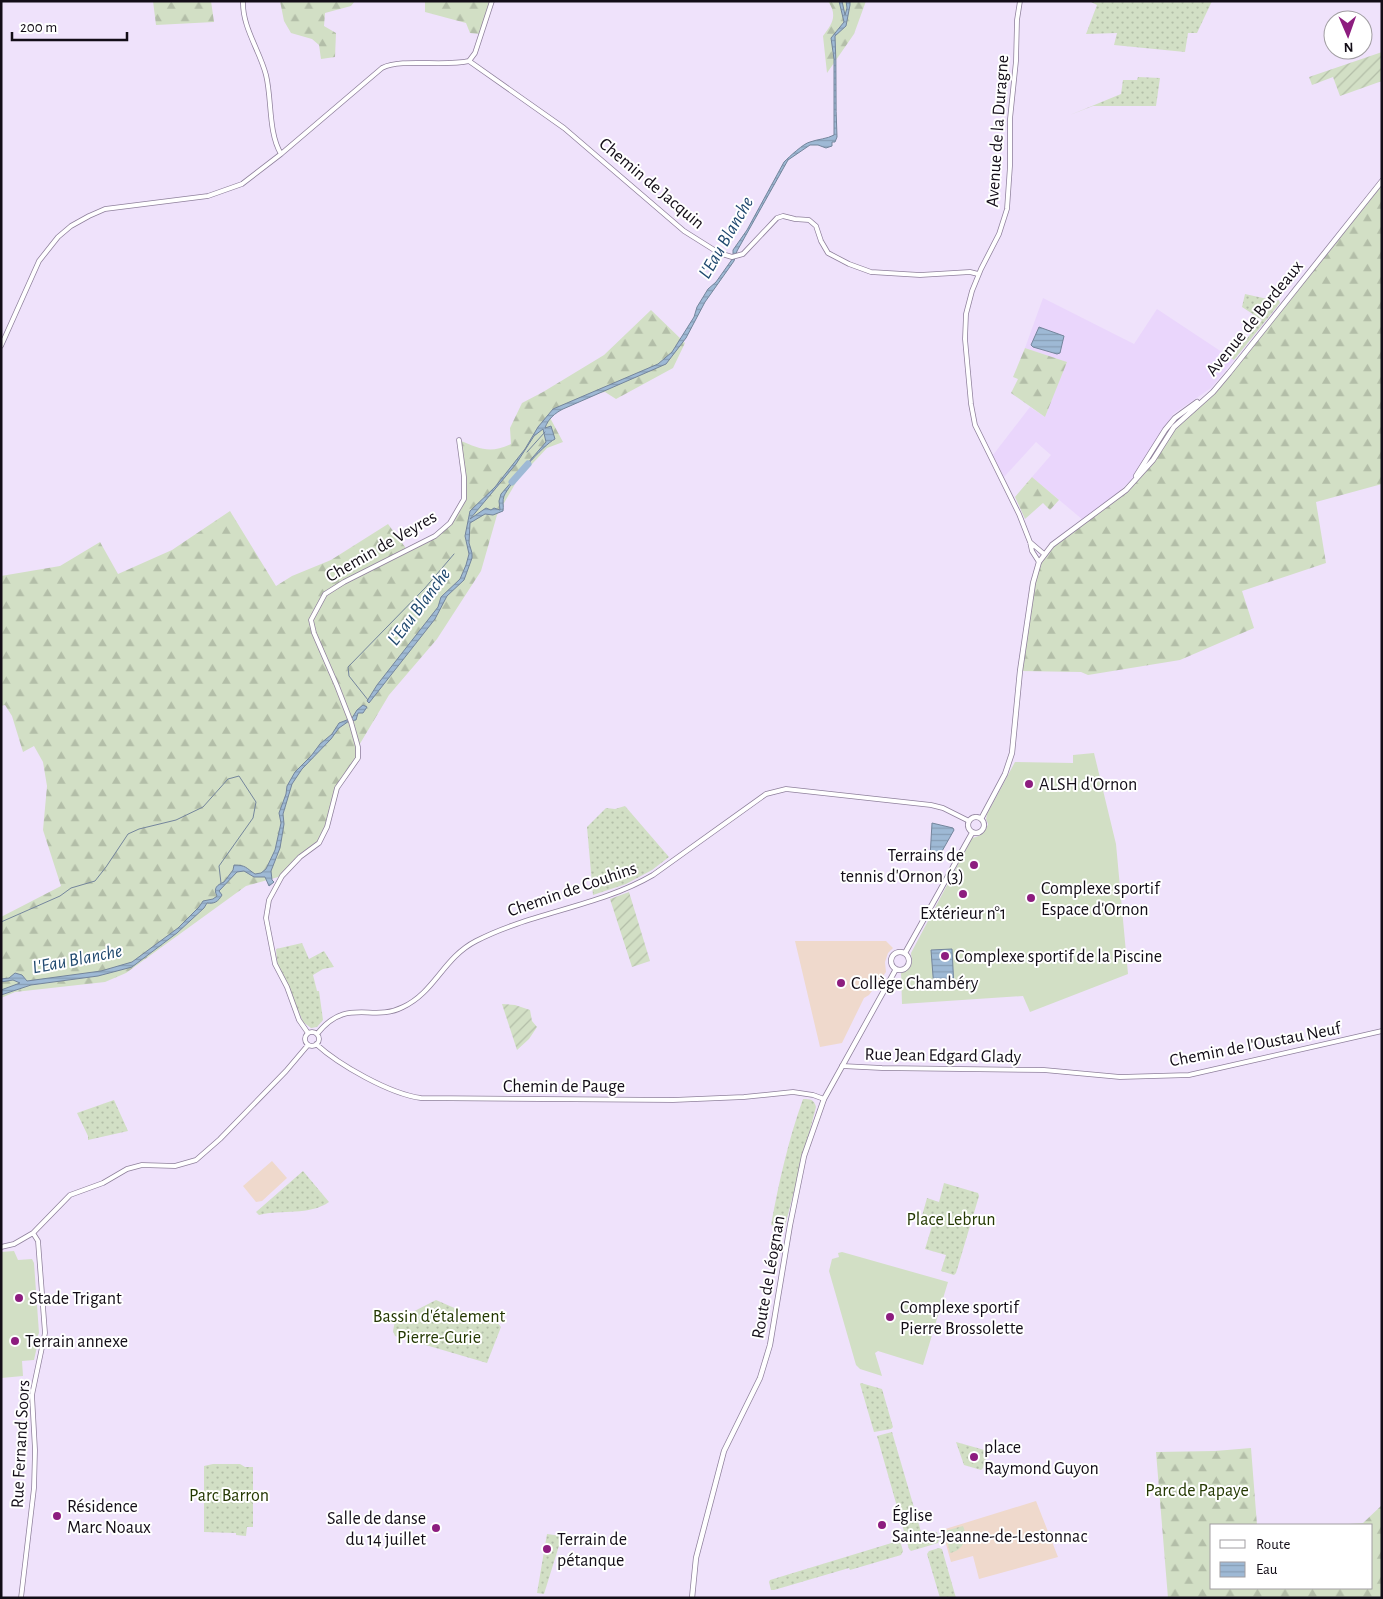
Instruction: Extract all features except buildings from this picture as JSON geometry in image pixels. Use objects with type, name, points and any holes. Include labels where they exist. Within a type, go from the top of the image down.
[{"type":"main road","name":"Avenue de Bordeaux","points":[[1116,499],[1146,468],[1174,426],[1213,392],[1382,182]]},
{"type":"main road","name":"Avenue de Bordeaux","points":[[1116,499],[1133,482],[1165,430],[1175,418],[1220,382]]},
{"type":"main road","points":[[981,819],[1005,774],[1012,753],[1020,670],[1033,583],[1039,562],[1052,544],[1116,499]]},
{"type":"main road","points":[[974,817],[981,819],[984,823],[984,829],[980,833],[972,833],[968,828],[969,821],[974,817]]},
{"type":"main road","points":[[904,953],[972,833]]},
{"type":"main road","points":[[896,952],[904,953],[909,960],[907,966],[903,969],[896,969],[891,962],[892,956],[896,952]]},
{"type":"main road","name":"Route de Léognan","points":[[692,1598],[696,1558],[724,1451],[760,1378],[768,1351],[804,1156],[824,1099],[896,969]]},
{"type":"street","points":[[243,1],[245,17],[266,75],[270,115],[281,154]]},
{"type":"street","points":[[1,346],[39,261],[58,237],[71,226],[105,210],[208,196],[227,190],[250,178],[281,154],[378,70],[386,66],[395,63],[447,64],[470,61],[492,1]]},
{"type":"street","name":"Avenue de la Duragne","points":[[1020,1],[1010,119],[1010,173],[1006,209],[1000,234],[978,274],[968,307],[965,331],[972,413],[980,438],[1013,501],[1032,551],[1039,562]]},
{"type":"street","name":"Chemin de Jacquin","points":[[470,61],[564,128],[684,231],[715,251],[734,256],[744,253],[778,217],[783,216],[794,219],[807,219],[816,226],[828,254],[865,270],[898,274],[970,272],[978,274]]},
{"type":"street","name":"Chemin de Veyres","points":[[308,1034],[299,1020],[287,987],[275,964],[266,918],[269,900],[282,876],[300,857],[319,843],[327,827],[337,788],[358,758],[358,747],[351,722],[314,633],[311,620],[325,594],[344,582],[435,536],[450,523],[464,498],[464,477],[459,440]]},
{"type":"street","name":"Avenue de la Duragne","points":[[1030,542],[1044,554]]},
{"type":"street","name":"Chemin de Couhins","points":[[317,1034],[328,1023],[348,1013],[389,1012],[405,1006],[425,991],[459,951],[499,930],[598,899],[641,882],[766,794],[786,789],[931,805],[943,808],[969,821]]},
{"type":"street","name":"Chemin de l'Oustau Neuf","points":[[1044,1070],[1102,1076],[1189,1075],[1382,1031]]},
{"type":"street","points":[[312,1032],[317,1034],[318,1040],[316,1044],[308,1045],[304,1039],[308,1034],[312,1032]]},
{"type":"street","name":"Chemin de Pauge","points":[[316,1044],[332,1058],[392,1091],[420,1098],[673,1100],[744,1097],[793,1092],[824,1099]]},
{"type":"street","points":[[1,1247],[21,1241],[33,1234],[64,1200],[72,1194],[100,1184],[132,1167],[147,1165],[175,1166],[196,1160],[220,1139],[295,1062],[308,1045]]},
{"type":"street","name":"Rue Jean Edgard Glady","points":[[842,1066],[1044,1070]]},
{"type":"street","name":"Rue Fernand Soors","points":[[21,1598],[34,1488],[35,1455],[32,1395],[45,1328],[38,1240],[33,1234]]},
{"type":"shaded area","points":[[1043,298],[1134,344],[1157,309],[1234,360],[1211,388],[1173,414],[1143,466],[1130,481],[1111,499],[1083,520],[1032,477],[1051,455],[1036,442],[1004,477],[993,455],[1030,407],[1045,417],[1066,362],[1025,348]]},
{"type":"shaded area","name":"Collège Chambéry","points":[[795,941],[886,941],[893,948],[888,953],[885,962],[886,972],[869,995],[864,998],[842,1043],[820,1047]]},
{"type":"shaded area","points":[[272,1161],[287,1178],[262,1201],[256,1202],[243,1186]]},
{"type":"shaded area","points":[[1036,1501],[1058,1557],[979,1579],[973,1556],[951,1562],[942,1530]]},
{"type":"green space","points":[[153,1],[211,1],[214,22],[156,25]]},
{"type":"green space","points":[[280,1],[355,1],[351,6],[325,13],[324,26],[336,33],[335,57],[321,59],[319,45],[312,39],[291,33],[284,21]]},
{"type":"green space","points":[[425,1],[492,1],[481,34],[470,33],[466,23],[425,12]]},
{"type":"green space","points":[[828,1],[866,1],[854,34],[827,73],[823,36],[833,20],[833,11]]},
{"type":"green space","points":[[1089,1],[1212,1],[1197,33],[1188,33],[1185,52],[1114,45],[1117,33],[1086,34],[1097,5]]},
{"type":"green space","points":[[1382,52],[1382,81],[1340,96],[1333,77],[1312,85],[1309,77],[1359,60],[1373,60],[1373,55]]},
{"type":"green space","points":[[1138,77],[1160,78],[1156,106],[1093,106],[1070,115],[1121,94],[1123,80],[1137,80]]},
{"type":"green space","points":[[1382,181],[1382,484],[1316,502],[1326,563],[1242,591],[1254,628],[1180,660],[1088,675],[1081,672],[1020,671],[1039,562],[1052,545],[1114,500],[1133,481],[1175,418],[1220,383]]},
{"type":"green space","points":[[1245,294],[1276,301],[1279,300],[1280,303],[1234,360],[1231,358],[1262,320],[1242,307]]},
{"type":"green space","points":[[651,310],[685,343],[673,368],[616,399],[605,392],[599,393],[548,414],[563,442],[547,448],[518,479],[497,515],[481,571],[437,639],[389,695],[358,747],[358,758],[337,788],[327,827],[319,843],[300,857],[282,876],[246,886],[126,973],[105,982],[15,992],[1,998],[1,917],[61,886],[43,830],[47,786],[43,762],[34,746],[23,752],[12,716],[5,705],[1,706],[1,576],[60,566],[100,542],[118,574],[172,550],[230,511],[276,586],[292,576],[331,560],[388,524],[408,551],[435,536],[450,523],[464,498],[464,477],[459,440],[473,446],[491,450],[511,444],[510,428],[522,403],[604,355]]},
{"type":"green space","points":[[1025,348],[1067,362],[1045,417],[1011,393],[1018,379],[1013,377]]},
{"type":"green space","points":[[1032,477],[1059,500],[1050,510],[1043,503],[1025,519],[1015,497]]},
{"type":"green space","name":"Complexe sportif Espace d'Ornon","points":[[1094,753],[1116,844],[1128,974],[1030,1012],[1023,996],[902,1004],[901,973],[910,968],[911,953],[972,838],[986,830],[988,824],[987,814],[1015,762],[1073,763],[1073,755]]},
{"type":"green space","points":[[625,806],[669,857],[652,870],[626,884],[593,895],[587,827],[606,808],[615,809]]},
{"type":"green space","points":[[629,892],[650,961],[632,967],[610,899]]},
{"type":"green space","points":[[302,943],[309,959],[324,951],[334,967],[323,969],[313,975],[317,991],[319,991],[323,1020],[317,1027],[311,1028],[303,1022],[277,963],[276,949]]},
{"type":"green space","points":[[502,1004],[515,1005],[530,1010],[532,1021],[537,1027],[529,1039],[517,1050]]},
{"type":"green space","points":[[803,1099],[811,1100],[816,1107],[785,1226],[782,1228],[771,1225],[784,1162]]},
{"type":"green space","points":[[114,1100],[128,1131],[88,1140],[88,1136],[77,1113]]},
{"type":"green space","points":[[303,1171],[329,1202],[304,1211],[259,1215],[256,1212]]},
{"type":"green space","name":"Place Lebrun","points":[[944,1183],[978,1193],[979,1196],[954,1275],[941,1271],[946,1255],[925,1249],[932,1226],[920,1223],[927,1198],[939,1202]]},
{"type":"green space","name":"Stade Trigant","points":[[14,1251],[18,1260],[32,1259],[34,1263],[39,1333],[36,1340],[38,1342],[34,1360],[22,1361],[23,1376],[1,1378],[1,1252]]},
{"type":"green space","name":"Complexe sportif Pierre Brossolette","points":[[842,1252],[948,1282],[923,1365],[878,1351],[875,1353],[882,1376],[860,1369],[856,1365],[829,1271],[832,1259],[839,1257],[838,1253]]},
{"type":"green space","name":"Bassin d'étalement Pierre-Curie","points":[[436,1300],[459,1310],[495,1320],[501,1327],[487,1363],[395,1336],[393,1331],[395,1321]]},
{"type":"green space","points":[[861,1383],[882,1389],[893,1427],[891,1429],[874,1432]]},
{"type":"green space","points":[[892,1432],[922,1535],[937,1532],[939,1540],[938,1543],[911,1551],[877,1436]]},
{"type":"green space","name":"place Raymond Guyon","points":[[956,1442],[988,1451],[981,1470],[964,1465]]},
{"type":"green space","name":"Parc de Papaye","points":[[1251,1448],[1257,1524],[1210,1524],[1210,1589],[1373,1589],[1373,1524],[1348,1524],[1363,1523],[1382,1505],[1382,1598],[1168,1598],[1156,1452]]},
{"type":"green space","name":"Parc Barron","points":[[240,1464],[245,1467],[253,1467],[253,1527],[247,1527],[246,1536],[236,1535],[236,1533],[204,1532],[204,1466]]},
{"type":"green space","points":[[963,1526],[967,1537],[959,1549],[950,1553],[945,1531]]},
{"type":"green space","points":[[547,1534],[562,1536],[544,1594],[537,1593]]},
{"type":"green space","points":[[898,1541],[903,1551],[901,1555],[771,1590],[770,1580]]},
{"type":"green space","points":[[942,1549],[956,1598],[940,1598],[927,1554],[929,1551]]},
{"type":"water","points":[[839,1],[842,1],[845,15],[846,1],[850,1],[846,26],[835,36],[837,137],[835,142],[832,142],[832,146],[826,148],[810,145],[788,160],[737,251],[734,261],[705,302],[686,338],[666,364],[563,409],[550,419],[545,428],[551,426],[555,439],[535,456],[513,482],[504,496],[503,511],[493,515],[485,514],[470,523],[469,543],[472,558],[464,580],[447,596],[435,619],[369,703],[367,701],[377,685],[438,607],[441,597],[460,579],[469,554],[465,536],[470,511],[495,487],[525,449],[538,427],[553,409],[658,364],[672,352],[694,317],[697,307],[708,289],[716,282],[733,258],[733,250],[747,230],[784,162],[807,143],[834,135],[834,59],[831,38],[844,22]],"holes":[[[543,429],[546,442],[501,494],[499,501],[500,510],[486,508],[470,519],[516,464],[534,436]]]},
{"type":"water","points":[[1039,327],[1064,336],[1060,353],[1057,354],[1031,345]]},
{"type":"water","points":[[363,705],[367,707],[363,713],[358,713],[356,720],[349,721],[339,728],[302,769],[292,784],[283,814],[284,824],[280,848],[271,871],[274,882],[269,886],[265,877],[254,877],[244,871],[237,872],[219,891],[222,895],[217,901],[207,903],[177,933],[132,967],[98,976],[31,985],[1,995],[1,990],[20,983],[13,980],[1,982],[1,979],[9,978],[15,973],[22,975],[27,981],[101,971],[132,962],[178,928],[203,901],[217,896],[216,887],[224,882],[233,870],[234,865],[244,866],[255,874],[261,873],[266,869],[275,850],[281,823],[279,813],[287,786],[295,772],[320,744],[332,734],[339,723],[352,718]]},
{"type":"water","points":[[932,823],[953,828],[954,830],[937,860],[930,857]]},
{"type":"water","points":[[952,949],[954,988],[934,989],[931,950]]},
{"type":"waterway","name":"L'Eau Blanche","points":[[527,452],[545,432]]},
{"type":"waterway","name":"L'Eau Blanche","points":[[512,482],[528,464]]},
{"type":"waterway","name":"L'Eau Blanche","points":[[368,700],[349,676],[348,667],[425,588],[454,554]]},
{"type":"waterway","name":"L'Eau Blanche","points":[[1,922],[60,896],[71,888],[95,881],[128,834],[139,829],[176,820],[203,807],[228,779],[239,776],[256,802],[253,818],[219,866],[221,883]]},
{"type":"place","name":"ALSH d'Ornon","points":[[1029,784]]},
{"type":"place","name":"Terrains de tennis d'Ornon (3)","points":[[974,865]]},
{"type":"place","name":"Extérieur n°1","points":[[963,894]]},
{"type":"place","name":"Complexe sportif Espace d'Ornon","points":[[1031,898]]},
{"type":"place","name":"Complexe sportif de la Piscine","points":[[945,956]]},
{"type":"place","name":"Collège Chambéry","points":[[841,983]]},
{"type":"place","name":"Stade Trigant","points":[[19,1298]]},
{"type":"place","name":"Complexe sportif Pierre Brossolette","points":[[890,1317]]},
{"type":"place","name":"Terrain annexe","points":[[15,1341]]},
{"type":"place","name":"place Raymond Guyon","points":[[974,1457]]},
{"type":"place","name":"Résidence Marc Noaux","points":[[57,1516]]},
{"type":"place","name":"Église Sainte-Jeanne-de-Lestonnac","points":[[882,1525]]},
{"type":"place","name":"Salle de danse du 14 juillet","points":[[436,1528]]},
{"type":"place","name":"Terrain de pétanque","points":[[547,1549]]}]
